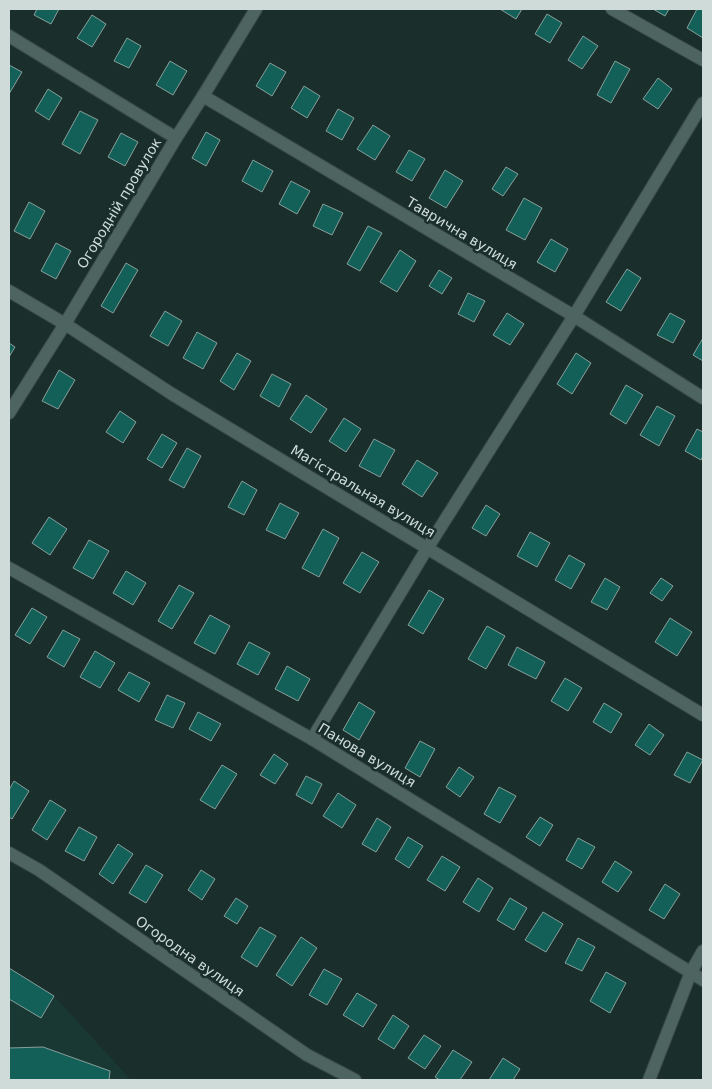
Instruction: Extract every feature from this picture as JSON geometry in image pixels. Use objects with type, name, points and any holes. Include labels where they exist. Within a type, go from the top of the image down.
[{"type":"street","name":"Огородній провулок","points":[[9,413],[256,9]]},
{"type":"street","points":[[612,9],[703,60]]},
{"type":"street","points":[[9,36],[176,138]]},
{"type":"street","name":"Таврична вулиця","points":[[203,96],[574,316],[703,398]]},
{"type":"street","points":[[312,739],[428,547],[574,316],[703,103]]},
{"type":"street","name":"Магістральная вулиця","points":[[9,291],[65,324],[172,394],[703,714]]},
{"type":"street","name":"Панова вулиця","points":[[9,568],[312,739],[703,980]]},
{"type":"street","name":"Огородна вулиця","points":[[9,853],[39,870],[307,1055],[355,1080]]},
{"type":"street","points":[[649,1080],[691,972],[703,951]]},
{"type":"shaded area","points":[[9,968],[54,996],[131,1080],[9,1080]]},
{"type":"building","points":[[37,9],[59,9],[51,24],[34,15]]},
{"type":"building","points":[[500,9],[522,9],[516,19]]},
{"type":"building","points":[[653,9],[669,9],[665,16]]},
{"type":"building","points":[[697,9],[703,9],[703,38],[687,28]]},
{"type":"building","points":[[547,14],[562,23],[550,43],[535,34]]},
{"type":"building","points":[[92,15],[106,24],[92,47],[77,38]]},
{"type":"building","points":[[583,36],[598,46],[582,69],[568,60]]},
{"type":"building","points":[[127,38],[141,46],[129,68],[114,61]]},
{"type":"building","points":[[170,61],[187,71],[173,95],[156,85]]},
{"type":"building","points":[[615,61],[630,69],[611,103],[597,95]]},
{"type":"building","points":[[270,63],[286,72],[272,96],[256,86]]},
{"type":"building","points":[[9,65],[22,72],[9,94]]},
{"type":"building","points":[[658,78],[672,89],[658,109],[643,99]]},
{"type":"building","points":[[304,86],[320,96],[307,118],[291,108]]},
{"type":"building","points":[[48,89],[62,98],[49,120],[35,111]]},
{"type":"building","points":[[338,109],[354,118],[342,140],[326,131]]},
{"type":"building","points":[[80,111],[98,120],[80,154],[62,144]]},
{"type":"building","points":[[373,125],[390,136],[375,160],[357,149]]},
{"type":"building","points":[[206,132],[220,140],[206,166],[192,158]]},
{"type":"building","points":[[121,133],[138,142],[125,166],[108,157]]},
{"type":"building","points":[[409,150],[425,159],[412,181],[396,172]]},
{"type":"building","points":[[253,160],[273,171],[262,192],[242,181]]},
{"type":"building","points":[[506,167],[518,174],[503,196],[492,189]]},
{"type":"building","points":[[445,170],[463,181],[446,208],[429,198]]},
{"type":"building","points":[[291,181],[310,191],[297,214],[279,204]]},
{"type":"building","points":[[524,198],[542,208],[525,240],[506,230]]},
{"type":"building","points":[[29,202],[45,211],[30,239],[14,231]]},
{"type":"building","points":[[323,204],[343,213],[332,235],[313,226]]},
{"type":"building","points":[[368,226],[382,233],[360,271],[347,264]]},
{"type":"building","points":[[551,239],[568,249],[555,272],[537,262]]},
{"type":"building","points":[[56,243],[71,251],[56,279],[41,271]]},
{"type":"building","points":[[400,250],[416,261],[397,292],[380,282]]},
{"type":"building","points":[[126,263],[138,270],[113,313],[101,306]]},
{"type":"building","points":[[627,269],[641,278],[621,311],[606,302]]},
{"type":"building","points":[[439,270],[452,278],[442,294],[429,286]]},
{"type":"building","points":[[468,293],[485,301],[474,322],[458,314]]},
{"type":"building","points":[[165,311],[182,321],[168,346],[150,336]]},
{"type":"building","points":[[507,313],[524,324],[510,345],[493,335]]},
{"type":"building","points":[[670,313],[685,321],[673,343],[657,335]]},
{"type":"building","points":[[197,332],[217,343],[203,369],[183,358]]},
{"type":"building","points":[[703,338],[703,361],[693,355]]},
{"type":"building","points":[[9,343],[15,347],[9,357]]},
{"type":"building","points":[[237,353],[251,361],[234,390],[220,381]]},
{"type":"building","points":[[576,353],[591,363],[572,394],[557,384]]},
{"type":"building","points":[[59,370],[75,380],[58,409],[42,401]]},
{"type":"building","points":[[272,374],[291,384],[279,407],[260,396]]},
{"type":"building","points":[[626,385],[643,395],[626,424],[610,414]]},
{"type":"building","points":[[306,395],[327,409],[311,433],[290,419]]},
{"type":"building","points":[[657,406],[675,416],[659,446],[640,435]]},
{"type":"building","points":[[120,411],[136,422],[123,443],[106,432]]},
{"type":"building","points":[[344,418],[361,429],[346,452],[329,441]]},
{"type":"building","points":[[697,429],[703,432],[703,456],[701,460],[685,451]]},
{"type":"building","points":[[162,434],[177,443],[162,468],[147,459]]},
{"type":"building","points":[[374,439],[395,450],[380,477],[359,466]]},
{"type":"building","points":[[187,448],[201,456],[184,488],[169,480]]},
{"type":"building","points":[[417,460],[438,473],[422,497],[402,484]]},
{"type":"building","points":[[242,481],[257,490],[244,515],[228,507]]},
{"type":"building","points":[[280,503],[299,513],[285,539],[266,530]]},
{"type":"building","points":[[486,505],[500,514],[486,536],[472,528]]},
{"type":"building","points":[[49,517],[67,529],[50,555],[32,543]]},
{"type":"building","points":[[323,529],[339,538],[319,577],[302,568]]},
{"type":"building","points":[[530,532],[550,543],[537,567],[517,556]]},
{"type":"building","points":[[89,540],[109,551],[93,579],[73,568]]},
{"type":"building","points":[[362,552],[379,562],[360,593],[343,583]]},
{"type":"building","points":[[569,555],[585,564],[571,589],[555,580]]},
{"type":"building","points":[[126,571],[146,583],[133,605],[113,593]]},
{"type":"building","points":[[605,578],[620,587],[607,610],[591,602]]},
{"type":"building","points":[[661,578],[673,586],[662,601],[650,593]]},
{"type":"building","points":[[179,585],[194,593],[172,629],[158,621]]},
{"type":"building","points":[[429,590],[444,599],[423,634],[408,625]]},
{"type":"building","points":[[32,608],[47,617],[30,644],[15,635]]},
{"type":"building","points":[[210,615],[230,626],[215,654],[194,643]]},
{"type":"building","points":[[670,618],[692,632],[677,656],[655,642]]},
{"type":"building","points":[[487,626],[505,636],[486,669],[468,659]]},
{"type":"building","points":[[63,630],[80,639],[64,667],[47,657]]},
{"type":"building","points":[[249,642],[270,653],[258,675],[237,664]]},
{"type":"building","points":[[517,647],[545,662],[536,679],[508,665]]},
{"type":"building","points":[[95,651],[115,663],[100,688],[80,677]]},
{"type":"building","points":[[287,666],[310,679],[298,701],[275,689]]},
{"type":"building","points":[[129,672],[150,683],[139,702],[118,690]]},
{"type":"building","points":[[565,678],[582,688],[568,711],[551,701]]},
{"type":"building","points":[[167,695],[185,703],[173,728],[155,720]]},
{"type":"building","points":[[359,702],[375,712],[359,740],[343,730]]},
{"type":"building","points":[[604,703],[622,714],[611,733],[593,722]]},
{"type":"building","points":[[198,712],[221,724],[211,741],[189,729]]},
{"type":"building","points":[[649,724],[664,735],[650,755],[635,745]]},
{"type":"building","points":[[420,741],[435,749],[420,777],[405,768]]},
{"type":"building","points":[[687,752],[703,760],[690,783],[674,775]]},
{"type":"building","points":[[274,754],[288,764],[275,784],[260,775]]},
{"type":"building","points":[[222,765],[237,774],[215,809],[200,800]]},
{"type":"building","points":[[459,767],[474,777],[460,797],[446,787]]},
{"type":"building","points":[[306,776],[322,784],[312,804],[296,795]]},
{"type":"building","points":[[14,781],[29,791],[12,819],[9,817],[9,790]]},
{"type":"building","points":[[499,787],[516,796],[500,823],[484,814]]},
{"type":"building","points":[[338,793],[356,805],[342,828],[323,816]]},
{"type":"building","points":[[50,800],[66,810],[47,840],[32,830]]},
{"type":"building","points":[[540,817],[553,825],[540,846],[526,837]]},
{"type":"building","points":[[377,818],[391,827],[376,852],[362,844]]},
{"type":"building","points":[[79,827],[97,837],[84,861],[65,851]]},
{"type":"building","points":[[408,837],[423,846],[409,868],[395,859]]},
{"type":"building","points":[[578,838],[595,847],[582,869],[566,860]]},
{"type":"building","points":[[118,844],[133,854],[113,884],[99,874]]},
{"type":"building","points":[[442,856],[460,867],[445,891],[427,880]]},
{"type":"building","points":[[615,861],[632,872],[618,892],[602,882]]},
{"type":"building","points":[[146,865],[163,875],[146,903],[129,893]]},
{"type":"building","points":[[201,870],[215,879],[202,900],[188,890]]},
{"type":"building","points":[[478,878],[493,888],[479,912],[463,902]]},
{"type":"building","points":[[665,884],[680,894],[664,919],[649,910]]},
{"type":"building","points":[[236,898],[248,906],[237,924],[224,916]]},
{"type":"building","points":[[510,898],[527,908],[514,930],[497,920]]},
{"type":"building","points":[[543,912],[563,924],[546,952],[525,940]]},
{"type":"building","points":[[260,927],[276,936],[257,967],[241,957]]},
{"type":"building","points":[[301,937],[317,948],[292,986],[276,975]]},
{"type":"building","points":[[578,938],[595,947],[582,971],[565,963]]},
{"type":"building","points":[[9,968],[54,996],[41,1018],[9,999]]},
{"type":"building","points":[[324,969],[342,979],[327,1005],[309,995]]},
{"type":"building","points":[[606,972],[626,983],[610,1013],[590,1001]]},
{"type":"building","points":[[357,993],[377,1005],[363,1027],[343,1015]]},
{"type":"building","points":[[393,1015],[409,1026],[394,1049],[378,1039]]},
{"type":"building","points":[[424,1035],[441,1046],[425,1069],[408,1058]]},
{"type":"building","points":[[43,1047],[110,1071],[109,1080],[9,1080],[9,1048]]},
{"type":"building","points":[[453,1050],[472,1062],[460,1080],[440,1080],[435,1077]]},
{"type":"building","points":[[503,1058],[520,1069],[513,1080],[489,1080]]}]
